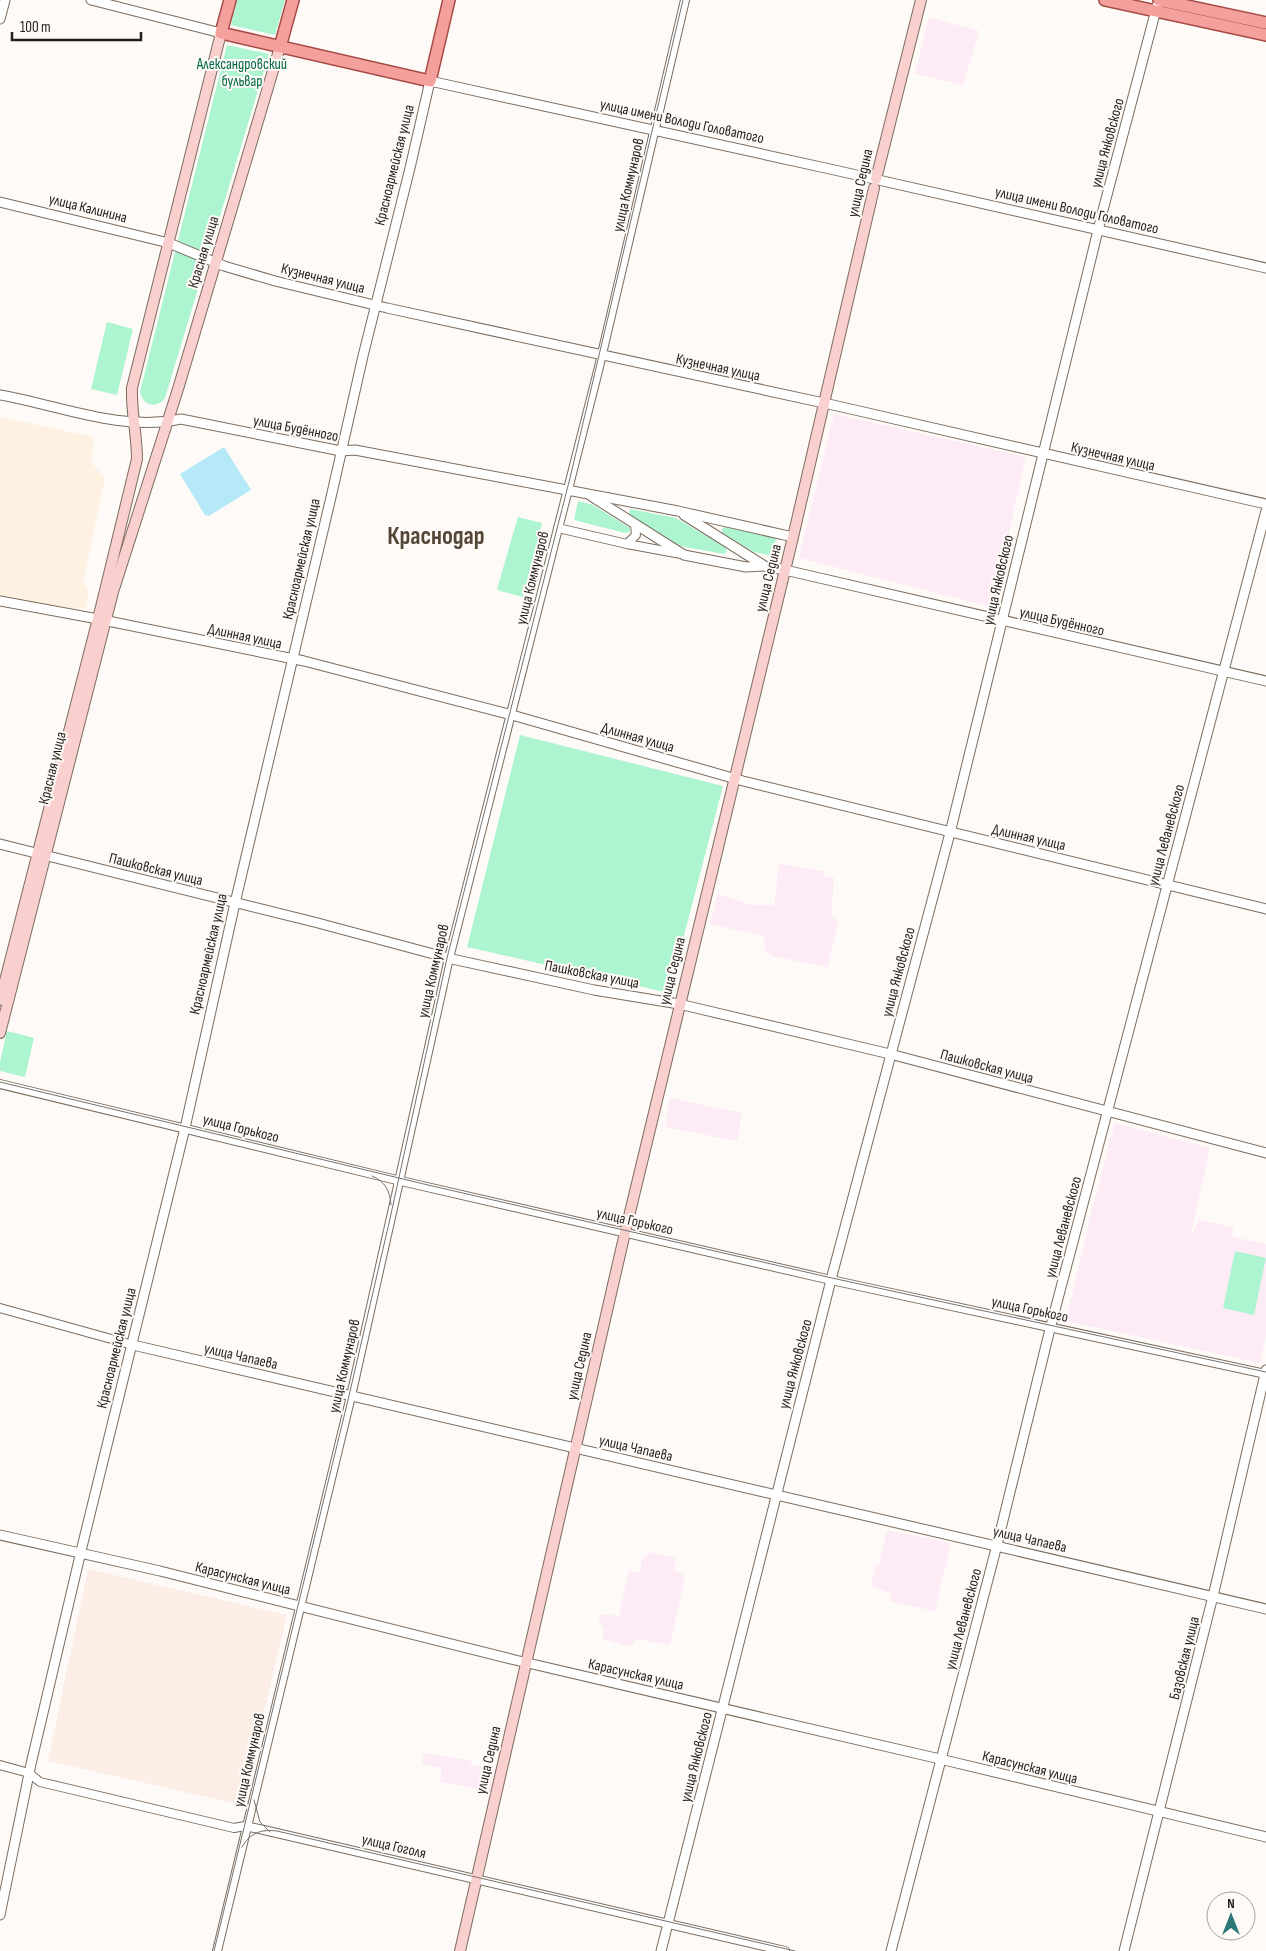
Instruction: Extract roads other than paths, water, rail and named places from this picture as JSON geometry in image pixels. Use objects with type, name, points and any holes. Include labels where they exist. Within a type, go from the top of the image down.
[{"type":"main road","name":"Красная улица","points":[[0,1033],[42,854],[102,619],[124,508],[136,459],[137,446],[133,422],[132,388],[230,0]]},
{"type":"main road","name":"Красная улица","points":[[102,619],[139,512],[178,389],[293,0]]},
{"type":"main road","name":"Красноармейская улица","points":[[430,81],[449,0]]},
{"type":"main road","name":"улица Седина","points":[[460,1951],[625,1233],[920,0]]},
{"type":"main road","points":[[1105,0],[1158,4],[1266,23]]},
{"type":"main road","points":[[1158,4],[1266,35]]},
{"type":"main road","name":"улица имени Володи Головатого","points":[[221,33],[430,81]]},
{"type":"main road","name":"Красная улица","points":[[0,1000],[42,854]]},
{"type":"street","points":[[0,19],[4,0]]},
{"type":"street","name":"улица имени Володи Головатого","points":[[91,0],[221,33]]},
{"type":"street","name":"улица Коммунаров","points":[[217,1951],[352,1396],[449,958],[602,355],[685,0]]},
{"type":"street","name":"улица Янковского","points":[[661,1951],[831,1280],[950,833],[1098,231],[1158,4]]},
{"type":"street","name":"улица имени Володи Головатого","points":[[430,81],[656,130],[875,184],[1266,268]]},
{"type":"street","name":"Красноармейская улица","points":[[0,1915],[29,1773],[133,1345],[375,305],[430,81]]},
{"type":"street","name":"улица Калинина","points":[[0,202],[168,243]]},
{"type":"street","name":"Кузнечная улица","points":[[168,243],[275,281],[375,305],[1266,504]]},
{"type":"street","name":"улица Будённого","points":[[0,395],[133,422],[166,423],[181,420],[341,451],[355,450],[678,510],[793,537]]},
{"type":"street","name":"улица Будённого","points":[[586,493],[684,555]]},
{"type":"street","points":[[124,508],[139,512]]},
{"type":"street","name":"улица Будённого","points":[[678,510],[764,566]]},
{"type":"street","name":"улица Леваневского","points":[[890,1951],[997,1545],[1050,1327],[1266,511]]},
{"type":"street","points":[[627,544],[636,535],[635,525]]},
{"type":"street","name":"улица Будённого","points":[[558,528],[627,544],[746,567],[764,566],[785,570],[1266,682]]},
{"type":"street","name":"Длинная улица","points":[[0,600],[102,619],[293,660],[512,715],[735,779],[1266,909]]},
{"type":"street","name":"Пашковская улица","points":[[0,844],[318,922],[449,958],[594,990],[679,1004],[890,1054],[1266,1153]]},
{"type":"street","name":"улица Горького","points":[[0,1084],[625,1233],[831,1280],[1266,1373]]},
{"type":"street","name":"улица Чапаева","points":[[0,1308],[133,1345],[1266,1609]]},
{"type":"street","name":"Базовская улица","points":[[1124,1951],[1213,1596],[1266,1373]]},
{"type":"street","name":"Карасунская улица","points":[[0,1536],[81,1553],[525,1662],[1266,1837]]},
{"type":"street","name":"улица Гоголя","points":[[0,1765],[29,1773],[40,1782],[234,1828],[247,1827],[785,1951]]},
{"type":"water","points":[[224,447],[251,490],[209,516],[205,515],[180,474]]},
{"type":"tram line","points":[[214,1951],[348,1400],[447,958],[570,478],[683,0]]},
{"type":"tram line","points":[[0,1082],[428,1185],[832,1278],[1266,1372]]},
{"type":"tram line","points":[[372,1176],[386,1187],[391,1205]]},
{"type":"tram line","points":[[254,1800],[260,1822],[270,1832]]},
{"type":"tram line","points":[[242,1847],[256,1833],[261,1831],[277,1831],[795,1951]]},
{"type":"district","name":"Краснодар","points":[[436,535]]},
{"type":"park label","name":"Александровский бульвар","points":[[242,72]]}]
